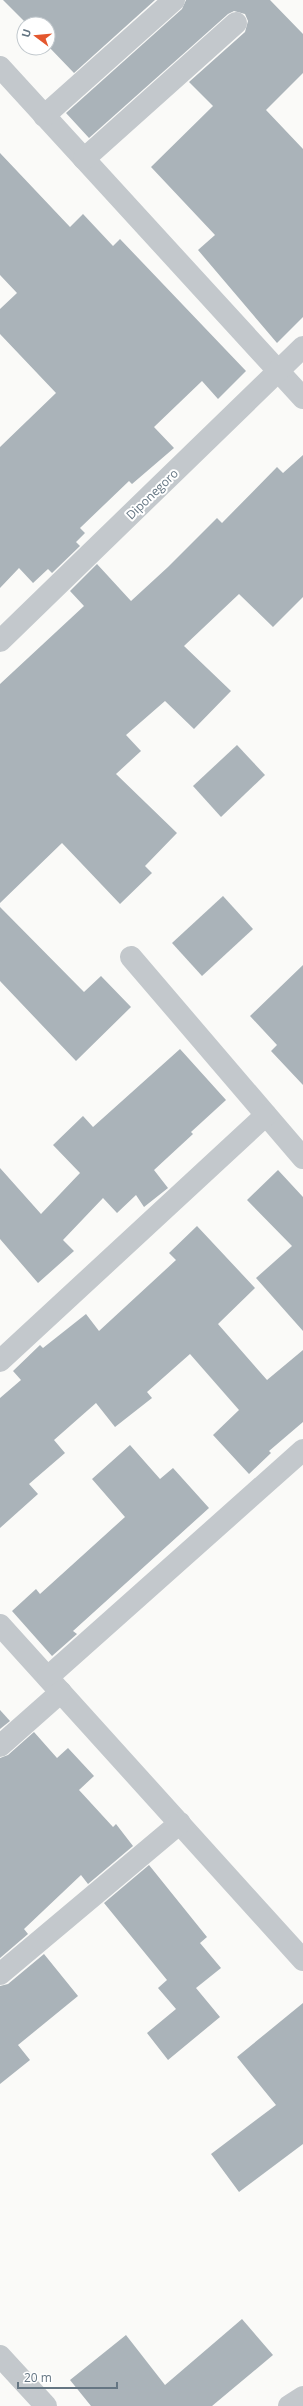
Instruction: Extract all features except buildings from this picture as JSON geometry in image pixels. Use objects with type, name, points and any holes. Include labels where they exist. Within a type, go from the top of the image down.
[{"type":"street","points":[[44,116],[174,0]]},
{"type":"street","points":[[84,159],[236,23]]},
{"type":"street","points":[[0,67],[303,398]]},
{"type":"street","name":"Diponegoro","points":[[0,641],[303,347]]},
{"type":"street","points":[[131,957],[303,1158]]},
{"type":"street","points":[[0,1361],[266,1115]]},
{"type":"street","points":[[0,1746],[55,1684],[303,1450]]},
{"type":"street","points":[[4,1636],[55,1684],[303,1960]]},
{"type":"street","points":[[0,1974],[180,1823]]},
{"type":"street","points":[[0,2356],[38,2404]]},
{"type":"street","points":[[289,2406],[303,2397]]}]
